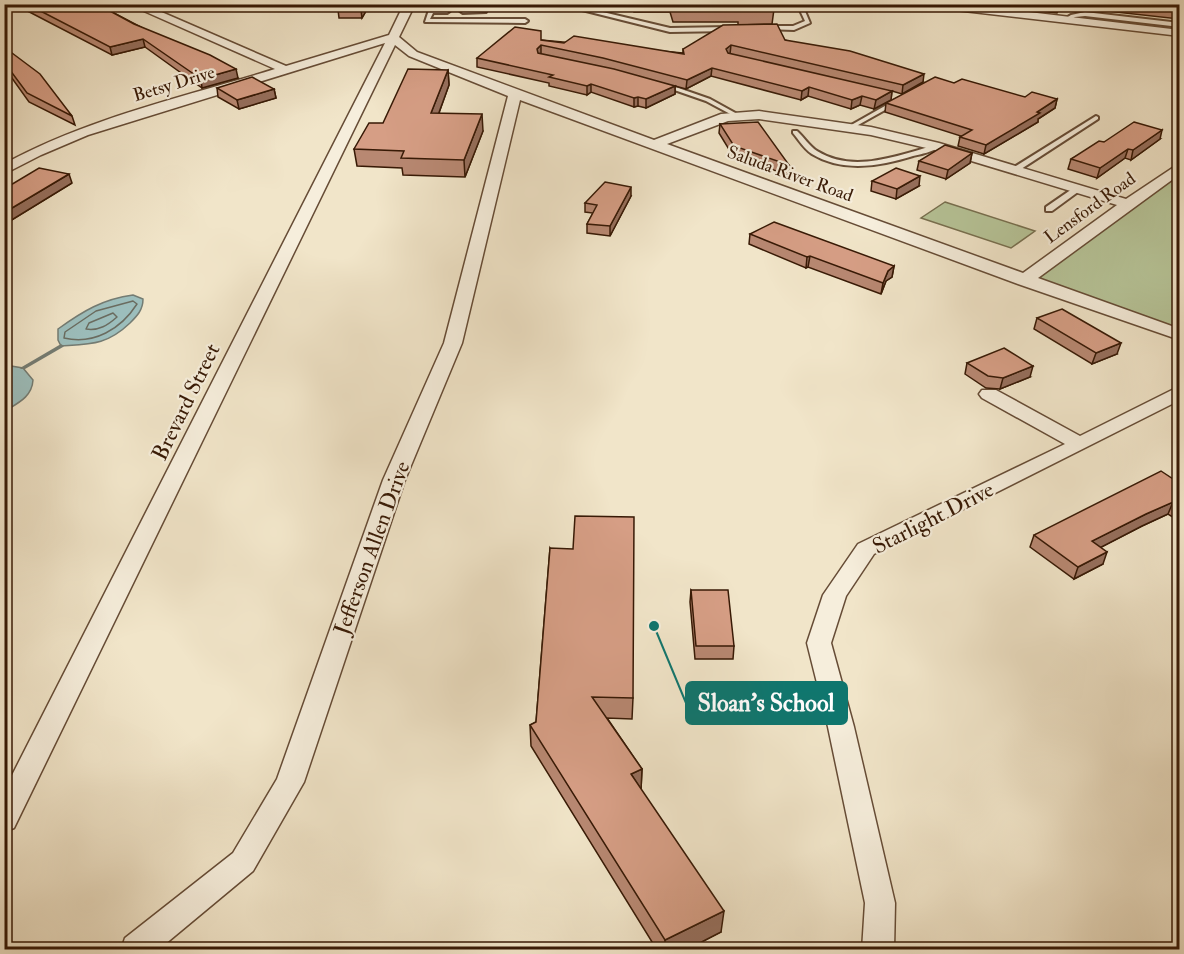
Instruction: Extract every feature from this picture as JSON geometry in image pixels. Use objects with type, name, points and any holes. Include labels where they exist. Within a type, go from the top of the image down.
[{"type":"street","points":[[133,4],[286,70]]},
{"type":"street","name":"Brevard Street","points":[[4,820],[410,4]]},
{"type":"street","points":[[929,4],[1179,33]]},
{"type":"street","name":"Betsy Drive","points":[[4,170],[36,152],[83,132],[393,37]]},
{"type":"street","name":"Saluda River Road","points":[[393,37],[413,54],[515,94],[1179,335]]},
{"type":"street","name":"Jefferson Allen Drive","points":[[136,948],[243,862],[290,782],[394,480],[453,343],[515,94]]},
{"type":"street","points":[[653,145],[697,126],[736,115],[759,115],[849,128],[936,147],[1128,204]]},
{"type":"street","name":"Lensford Road","points":[[1024,280],[1179,167]]},
{"type":"street","name":"Starlight Drive","points":[[878,950],[880,903],[842,727],[819,643],[835,595],[866,549],[1080,444],[1179,392]]},
{"type":"street","points":[[989,394],[1080,444]]},
{"type":"lane","points":[[560,4],[670,30],[737,29]]},
{"type":"lane","points":[[760,28],[794,28],[808,22],[799,4]]},
{"type":"lane","points":[[449,8],[433,7],[427,21],[525,21]]},
{"type":"lane","points":[[464,8],[484,7],[482,21]]},
{"type":"lane","points":[[1066,20],[1080,15],[1179,25]]},
{"type":"lane","points":[[658,83],[708,100],[736,115]]},
{"type":"lane","points":[[849,128],[902,98],[891,95]]},
{"type":"lane","points":[[1014,169],[1096,118]]},
{"type":"lane","points":[[795,132],[819,154],[856,163],[882,162],[936,147]]},
{"type":"lane","points":[[1049,209],[1078,189]]},
{"type":"green space","points":[[1179,167],[1179,335],[1024,280]]},
{"type":"green space","points":[[945,202],[1035,231],[1011,248],[921,218]]},
{"type":"water","points":[[133,295],[143,299],[142,306],[135,318],[114,336],[98,342],[61,346],[58,340],[58,329],[94,307],[112,299]]},
{"type":"water","points":[[5,365],[23,368],[33,380],[27,395],[5,411]]},
{"type":"building","points":[[27,4],[97,4],[134,24],[210,55],[236,69],[201,79],[143,39],[110,47]]},
{"type":"building","points":[[341,4],[364,4],[361,10],[338,10]]},
{"type":"building","points":[[673,4],[772,4],[774,9],[739,9],[744,6],[674,7]]},
{"type":"building","points":[[777,24],[785,40],[850,51],[924,74],[903,85],[731,45],[726,49],[728,53],[892,91],[876,100],[862,96],[852,100],[809,87],[802,91],[712,68],[687,80],[603,58],[541,45],[537,49],[538,53],[614,69],[675,86],[646,99],[634,98],[591,84],[587,86],[549,77],[553,75],[477,58],[515,27],[541,31],[541,40],[564,43],[574,36],[684,54],[683,49],[723,25]]},
{"type":"building","points":[[4,47],[40,74],[72,116],[27,93],[4,62]]},
{"type":"building","points":[[408,69],[448,70],[431,113],[482,114],[464,160],[401,158],[404,151],[354,149],[369,123],[383,123]]},
{"type":"building","points":[[252,77],[274,89],[237,100],[217,88]]},
{"type":"building","points":[[935,77],[954,83],[962,79],[1025,97],[1032,92],[1057,99],[1037,112],[1040,113],[986,145],[960,137],[972,130],[886,103]]},
{"type":"building","points":[[758,122],[789,165],[734,146],[720,124]]},
{"type":"building","points":[[1134,122],[1162,130],[1133,150],[1128,149],[1100,168],[1071,159],[1099,141],[1104,142]]},
{"type":"building","points":[[945,145],[972,153],[948,170],[919,161]]},
{"type":"building","points":[[39,168],[69,174],[4,211],[4,189]]},
{"type":"building","points":[[896,168],[920,176],[897,189],[872,181]]},
{"type":"building","points":[[605,182],[631,187],[610,226],[587,224],[597,205],[585,203]]},
{"type":"building","points":[[774,222],[894,266],[888,271],[883,283],[810,256],[807,257],[750,234]]},
{"type":"building","points":[[1062,309],[1121,343],[1096,353],[1037,318]]},
{"type":"building","points":[[1004,348],[1033,366],[1003,378],[988,376],[967,363]]},
{"type":"building","points":[[1161,471],[1179,483],[1179,506],[1173,502],[1092,541],[1107,552],[1078,567],[1034,535]]},
{"type":"building","points":[[575,516],[634,517],[633,698],[592,697],[642,769],[631,774],[724,911],[665,940],[530,725],[536,722],[550,548],[573,549]]},
{"type":"building","points":[[691,590],[728,590],[734,646],[696,646]]},
{"type":"waterway","points":[[23,368],[61,346]]},
{"type":"place","name":"Sloan's School","points":[[654,626]]}]
